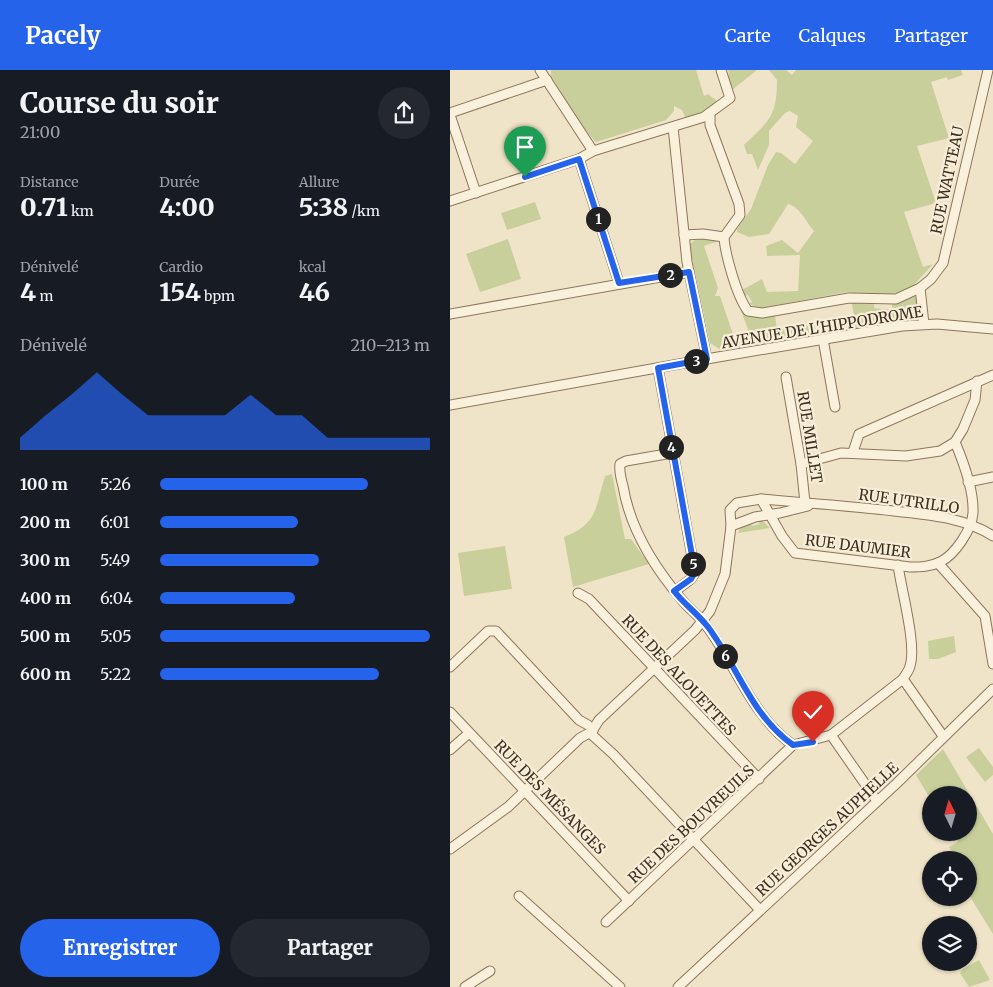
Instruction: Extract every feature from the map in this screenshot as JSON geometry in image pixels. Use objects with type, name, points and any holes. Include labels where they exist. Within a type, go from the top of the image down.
[{"type":"street","points":[[540,70],[593,151]]},
{"type":"street","points":[[450,201],[579,159],[593,151],[674,127],[710,114],[730,98],[720,70]]},
{"type":"street","name":"RUE WATTEAU","points":[[920,288],[932,279],[942,263],[988,70]]},
{"type":"street","points":[[476,192],[450,114],[547,80]]},
{"type":"street","points":[[710,114],[710,125],[739,204],[740,214],[724,237],[725,247],[748,310],[762,313],[849,298],[886,300],[920,288],[924,324]]},
{"type":"street","points":[[674,127],[689,272],[707,359]]},
{"type":"street","points":[[579,159],[619,283]]},
{"type":"street","points":[[684,235],[703,234],[724,237]]},
{"type":"street","points":[[450,314],[689,272]]},
{"type":"street","name":"AVENUE DE L'HIPPODROME","points":[[450,405],[823,339],[924,324],[993,329]]},
{"type":"street","points":[[823,339],[835,407]]},
{"type":"street","points":[[658,368],[695,572],[691,579],[674,591]]},
{"type":"street","points":[[853,452],[860,434],[993,375]]},
{"type":"street","name":"RUE MILLET","points":[[786,377],[801,464],[805,503]]},
{"type":"street","points":[[801,464],[841,453],[853,452],[906,456],[940,451],[954,442],[975,400],[977,381]]},
{"type":"street","points":[[954,442],[962,458],[973,512],[971,524],[952,552],[938,563],[985,616],[993,664]]},
{"type":"street","points":[[672,453],[626,461],[620,464],[619,469],[626,506],[636,532],[674,591],[702,621],[771,727],[793,745],[830,736],[902,679],[911,665],[912,647],[898,565]]},
{"type":"street","points":[[968,482],[993,478]]},
{"type":"street","name":"RUE UTRILLO","points":[[818,504],[780,514],[768,514],[742,520],[731,526],[730,510],[737,503],[761,499],[818,504],[934,516],[971,524],[993,536]]},
{"type":"street","name":"RUE DAUMIER","points":[[761,499],[768,514],[795,553],[922,567],[938,563]]},
{"type":"street","points":[[450,849],[508,807],[702,621],[720,590],[730,545],[731,526]]},
{"type":"street","name":"RUE DES ALOUETTES","points":[[578,593],[589,599],[759,779]]},
{"type":"street","points":[[450,667],[488,632],[496,631],[760,910]]},
{"type":"street","points":[[902,679],[943,736]]},
{"type":"street","name":"RUE GEORGES AUPHELLE","points":[[678,987],[992,692]]},
{"type":"street","name":"RUE DES MÉSANGES","points":[[450,712],[629,900]]},
{"type":"street","points":[[450,750],[469,732]]},
{"type":"street","points":[[830,736],[877,802]]},
{"type":"street","name":"RUE DES BOUVREUILS","points":[[606,922],[793,745]]},
{"type":"street","points":[[519,896],[620,987]]},
{"type":"street","points":[[465,987],[490,971]]},
{"type":"green space","points":[[551,70],[696,70],[704,96],[708,94],[717,101],[702,112],[690,117],[685,117],[682,110],[674,106],[674,111],[666,120],[596,142],[584,129],[551,76]]},
{"type":"green space","points":[[728,70],[757,70],[732,90],[726,77],[729,74]]},
{"type":"green space","points":[[769,70],[786,70],[792,75],[796,70],[961,70],[963,75],[948,80],[947,77],[931,82],[949,138],[917,146],[936,203],[904,212],[923,267],[933,264],[913,286],[892,294],[878,296],[847,292],[760,308],[749,304],[752,302],[748,295],[744,296],[742,290],[762,279],[767,292],[798,291],[800,255],[767,256],[766,246],[782,240],[798,253],[814,231],[799,211],[788,204],[769,234],[749,237],[737,232],[737,229],[751,209],[768,165],[776,152],[781,153],[795,164],[813,141],[796,127],[798,116],[790,111],[785,113],[769,131],[769,145],[758,170],[752,154],[747,154],[744,145],[760,130],[773,110],[777,92],[777,80]]},
{"type":"green space","points":[[535,202],[541,219],[507,230],[501,213]]},
{"type":"green space","points":[[715,238],[719,241],[704,246],[718,288],[715,296],[720,296],[734,337],[749,332],[741,311],[775,315],[777,330],[854,316],[852,303],[874,304],[874,308],[892,310],[892,303],[916,297],[916,318],[721,350],[710,343],[689,245],[695,240]]},
{"type":"green space","points":[[508,239],[521,279],[480,292],[466,254]]},
{"type":"green space","points":[[612,474],[625,539],[631,539],[649,564],[573,587],[564,537],[583,526],[594,514],[605,476]]},
{"type":"green space","points":[[760,521],[770,528],[738,533],[740,528],[749,523],[753,526],[759,524]]},
{"type":"green space","points":[[505,546],[512,589],[464,596],[458,553]]},
{"type":"green space","points":[[954,636],[956,652],[938,659],[929,659],[928,641]]},
{"type":"green space","points":[[979,748],[993,767],[993,775],[985,782],[966,757]]},
{"type":"green space","points":[[943,749],[965,786],[923,786],[916,775]]},
{"type":"green space","points":[[978,808],[993,834],[993,934],[976,906],[977,851],[952,851],[949,847],[958,842],[978,841]]},
{"type":"green space","points":[[979,960],[990,980],[969,987],[960,973],[962,971],[977,971],[977,961]]},
{"type":"route","points":[[525,177],[579,159],[619,283],[689,272],[707,359],[658,368],[695,572],[691,579],[674,591],[682,602],[708,627],[734,672],[774,731],[793,745],[813,742]]}]
